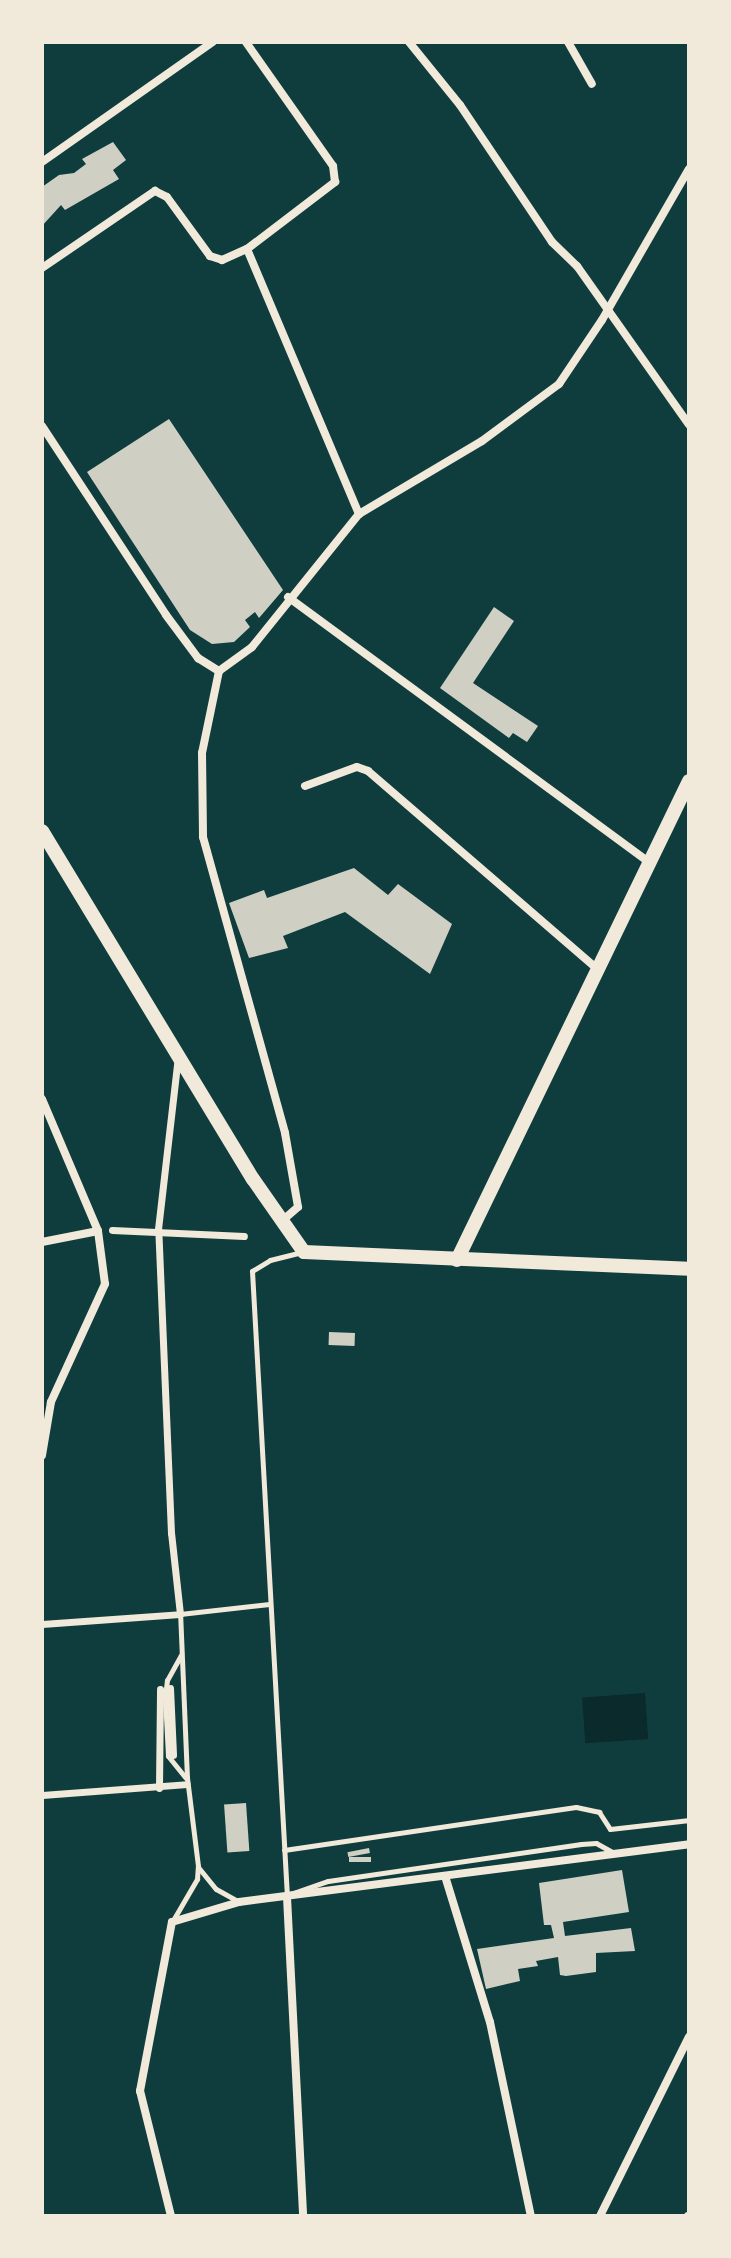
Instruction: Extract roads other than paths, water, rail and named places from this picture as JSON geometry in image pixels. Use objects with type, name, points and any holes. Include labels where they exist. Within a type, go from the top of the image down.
[{"type":"main road","points":[[457,1260],[689,781]]},
{"type":"main road","points":[[42,831],[281,1221],[304,1252],[689,1269]]},
{"type":"street","points":[[42,162],[213,42]]},
{"type":"street","points":[[42,268],[155,191],[167,197],[210,256],[222,260],[247,249],[329,188],[336,174],[246,42]]},
{"type":"street","points":[[409,42],[460,105],[552,242],[577,266],[689,425]]},
{"type":"street","points":[[568,42],[592,84]]},
{"type":"street","points":[[281,1221],[298,1207],[285,1133],[203,837],[202,753],[219,671],[244,657],[288,597],[359,514],[544,398],[580,355],[689,169]]},
{"type":"street","points":[[247,249],[359,514]]},
{"type":"street","points":[[42,426],[166,615],[198,658],[219,671]]},
{"type":"street","points":[[288,597],[649,862]]},
{"type":"street","points":[[305,786],[357,767],[368,771],[596,968]]},
{"type":"street","points":[[42,1624],[180,1614],[171,1533],[158,1229],[178,1053]]},
{"type":"street","points":[[42,1099],[98,1231],[103,1296],[51,1402],[42,1455]]},
{"type":"street","points":[[112,1230],[158,1229],[244,1236]]},
{"type":"street","points":[[42,1242],[98,1231]]},
{"type":"street","points":[[170,1688],[173,1755]]},
{"type":"street","points":[[159,1788],[160,1689]]},
{"type":"street","points":[[42,1795],[159,1788],[187,1781]]},
{"type":"street","points":[[171,2216],[140,2091],[172,1922],[239,1902],[615,1856],[689,1844]]},
{"type":"street","points":[[445,1876],[490,2022],[531,2216]]},
{"type":"street","points":[[287,1897],[303,2216]]},
{"type":"street","points":[[600,2216],[689,2037]]},
{"type":"lane","points":[[304,1252],[270,1260],[252,1271],[287,1897],[328,1881],[581,1844],[596,1843],[615,1856]]},
{"type":"lane","points":[[172,1922],[197,1879],[198,1866],[187,1781],[180,1614],[269,1604]]},
{"type":"lane","points":[[182,1653],[165,1689],[168,1756],[187,1781]]},
{"type":"lane","points":[[284,1850],[576,1807],[599,1812],[610,1829],[689,1820]]},
{"type":"lane","points":[[198,1866],[216,1889],[239,1902]]},
{"type":"water","points":[[645,1693],[648,1739],[585,1743],[582,1697]]}]
